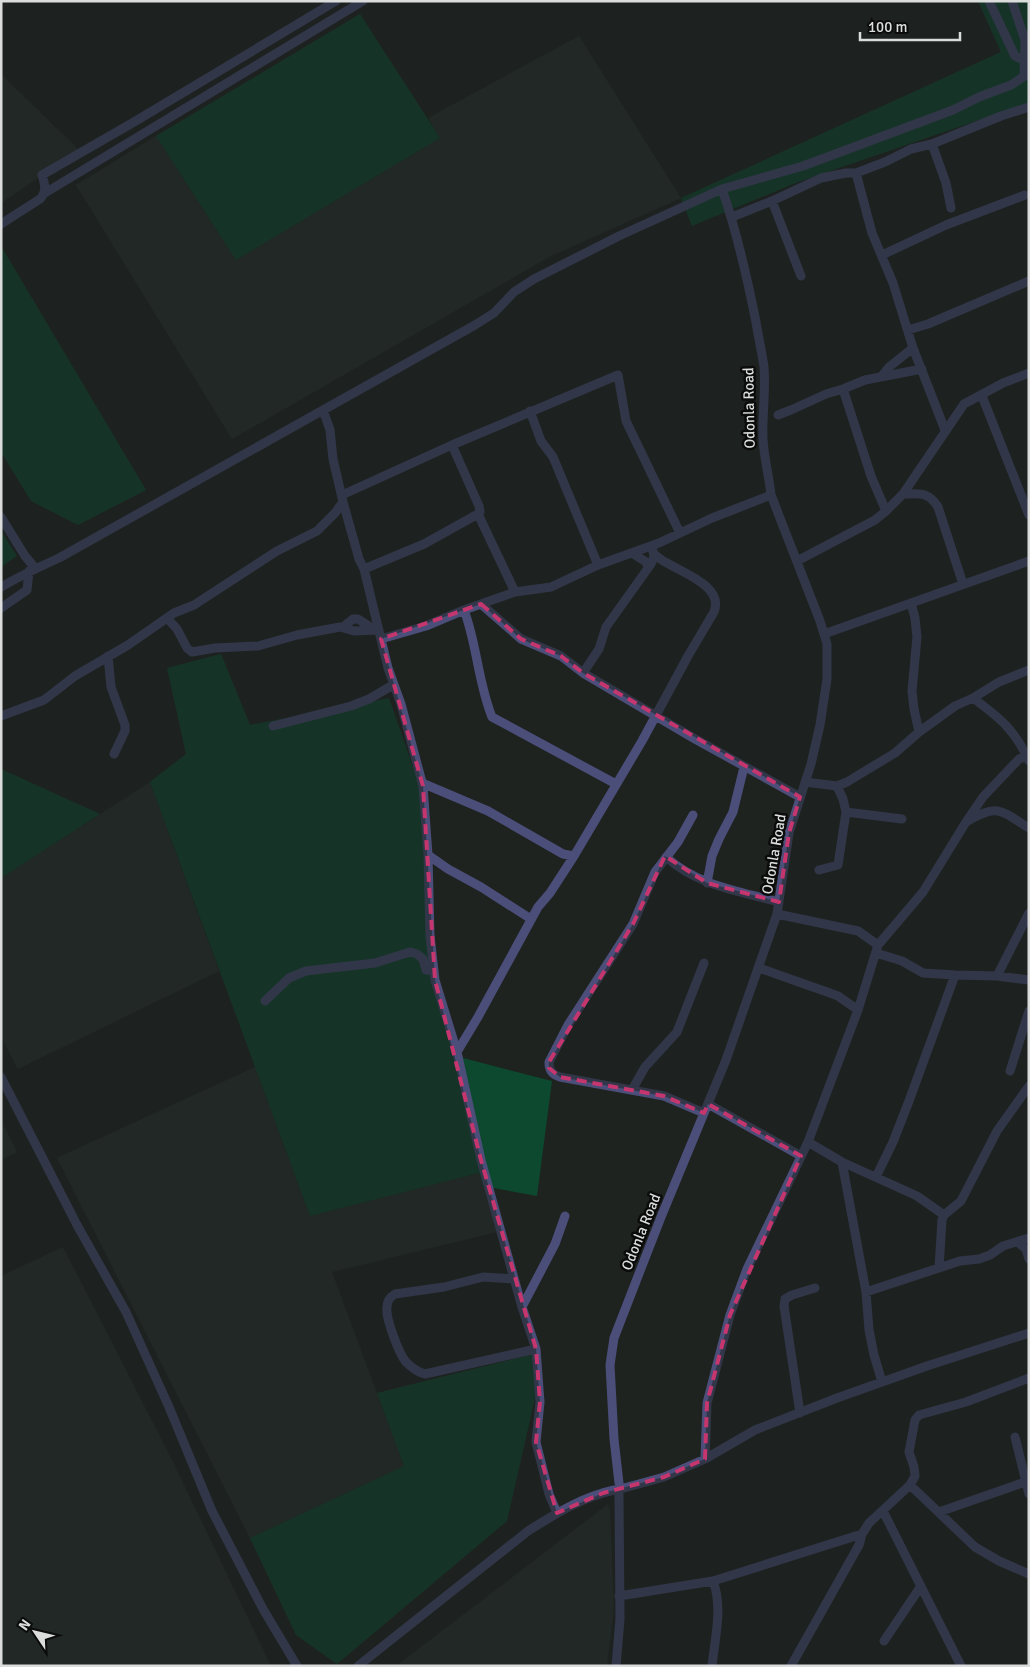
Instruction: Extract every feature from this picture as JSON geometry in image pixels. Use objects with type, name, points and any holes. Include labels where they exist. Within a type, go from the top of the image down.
[{"type":"street","points":[[45,193],[45,183],[42,175],[336,1]]},
{"type":"street","points":[[1,224],[40,199],[45,193],[363,1]]},
{"type":"street","points":[[988,1],[1015,56],[1025,61]]},
{"type":"street","points":[[1,587],[59,558],[481,321],[494,313],[514,292],[534,279],[619,236],[722,189],[803,166],[953,110],[979,97],[1011,85],[1026,74],[1025,40],[1012,1]]},
{"type":"street","points":[[732,217],[821,178],[856,173],[885,162],[911,149],[932,144],[1001,116],[1029,107]]},
{"type":"street","points":[[932,144],[946,183],[951,208],[946,225]]},
{"type":"street","points":[[856,173],[872,234],[893,283],[914,348],[945,430]]},
{"type":"street","name":"Odonla Road","points":[[616,1666],[620,1619],[619,1489],[610,1365],[614,1338],[726,1060],[777,914],[789,833],[820,725],[827,679],[827,644],[824,634],[771,495],[762,437],[765,393],[764,366],[732,217],[722,189]]},
{"type":"street","points":[[882,255],[962,218],[1025,195]]},
{"type":"street","points":[[772,201],[801,276]]},
{"type":"street","points":[[951,208],[962,218]]},
{"type":"street","points":[[908,330],[928,324],[1029,281]]},
{"type":"street","points":[[881,377],[889,367],[914,348]]},
{"type":"street","points":[[778,415],[826,394],[865,380],[922,369]]},
{"type":"street","points":[[797,561],[875,520],[903,494],[964,404],[1003,383],[1029,373]]},
{"type":"street","points":[[1,716],[44,700],[75,676],[128,645],[174,612],[194,605],[278,551],[317,531],[335,513],[342,498],[452,444],[618,375],[626,421],[680,533]]},
{"type":"street","points":[[843,389],[871,476],[886,511]]},
{"type":"street","points":[[982,396],[1029,515]]},
{"type":"street","points":[[323,410],[330,430],[332,459],[342,498],[359,559],[364,569],[378,633],[393,685],[401,704],[422,783],[428,855],[430,936],[435,980],[456,1052],[481,1160],[522,1307],[536,1349],[540,1402],[536,1442],[549,1494],[557,1513]]},
{"type":"street","points":[[530,411],[542,441],[553,457],[598,565]]},
{"type":"street","points":[[452,444],[479,506],[480,512],[478,514],[515,592]]},
{"type":"street","points":[[903,494],[924,494],[934,499],[949,538],[963,584]]},
{"type":"street","points":[[167,618],[177,629],[186,648],[192,652],[215,648],[258,646],[297,635],[343,627],[354,631],[378,633],[426,626],[515,592],[552,588],[598,565],[632,553],[652,550],[680,533],[712,518],[771,495]]},
{"type":"street","points":[[335,513],[347,516]]},
{"type":"street","points":[[364,569],[424,544],[478,514]]},
{"type":"street","points":[[1,517],[32,570],[27,590],[1,608]]},
{"type":"street","points":[[456,1052],[478,1017],[538,907],[550,893],[574,856],[616,784],[716,606],[715,598],[706,587],[680,569],[666,563],[652,550]]},
{"type":"street","points":[[583,673],[599,649],[606,627],[650,565],[652,550]]},
{"type":"street","points":[[632,553],[650,565],[666,563]]},
{"type":"street","points":[[824,634],[1029,561]]},
{"type":"street","points":[[911,602],[917,637],[912,691],[919,732]]},
{"type":"street","points":[[481,604],[514,634],[526,642],[561,656],[583,673],[655,716],[800,798]]},
{"type":"street","points":[[464,610],[470,624],[475,658],[492,717],[616,784]]},
{"type":"street","points":[[108,656],[111,687],[125,725],[125,731],[114,754]]},
{"type":"street","points":[[805,782],[838,786],[895,752],[955,706],[974,698],[999,682],[1029,670]]},
{"type":"street","points":[[272,726],[351,706],[369,699],[393,685]]},
{"type":"street","points":[[705,1458],[707,1403],[730,1315],[748,1269],[808,1142],[858,1010],[877,949],[923,892],[983,797],[1019,759],[1028,757],[1010,728],[974,698]]},
{"type":"street","points":[[708,883],[712,856],[733,812],[744,767]]},
{"type":"street","points":[[422,783],[488,811],[563,854],[574,856]]},
{"type":"street","points":[[819,870],[838,865],[846,812],[838,786]]},
{"type":"street","points":[[966,822],[988,810],[996,810],[1029,828]]},
{"type":"street","points":[[846,812],[902,819]]},
{"type":"street","points":[[693,815],[678,842],[655,872],[633,924],[568,1025],[549,1062],[549,1068],[553,1074],[560,1077],[664,1096],[704,1113]]},
{"type":"street","points":[[428,855],[531,920]]},
{"type":"street","points":[[666,857],[683,871],[708,883],[727,890],[779,902]]},
{"type":"street","points":[[997,976],[1029,913]]},
{"type":"street","points":[[777,914],[858,931],[877,949],[923,972],[955,976],[997,976],[1029,980]]},
{"type":"street","points":[[265,1001],[289,978],[306,971],[374,963],[402,953],[410,952],[417,954],[423,959],[426,970],[434,970]]},
{"type":"street","points":[[632,1090],[645,1067],[677,1032],[704,963]]},
{"type":"street","points":[[759,968],[838,996],[858,1010]]},
{"type":"street","points":[[876,1177],[909,1101],[955,976]]},
{"type":"street","points":[[1010,1071],[1029,1011]]},
{"type":"street","points":[[1,1077],[77,1225],[126,1312],[169,1407],[212,1511],[263,1609],[297,1666]]},
{"type":"street","points":[[940,1268],[942,1220],[944,1215],[961,1201],[997,1131],[1029,1086]]},
{"type":"street","points":[[708,1104],[801,1156]]},
{"type":"street","points":[[808,1142],[842,1162],[917,1196],[944,1215]]},
{"type":"street","points":[[842,1162],[866,1292],[869,1330],[882,1382]]},
{"type":"street","points":[[522,1307],[555,1244],[565,1216]]},
{"type":"street","points":[[866,1292],[960,1261],[979,1260],[996,1252],[1003,1246],[1018,1242],[1028,1242],[1029,1259]]},
{"type":"street","points":[[514,1279],[483,1277],[444,1287],[394,1294],[386,1306],[392,1329],[404,1360],[414,1370],[425,1374],[536,1349]]},
{"type":"street","points":[[800,1413],[784,1306],[785,1299],[815,1288]]},
{"type":"street","points":[[358,1666],[528,1531],[557,1513],[580,1502],[664,1477],[705,1458],[755,1430],[882,1382],[1029,1332]]},
{"type":"street","points":[[791,1666],[859,1545],[862,1534],[876,1516],[910,1485],[915,1476],[908,1452],[915,1420],[919,1415],[966,1402],[1029,1378]]},
{"type":"street","points":[[1015,1437],[1029,1494]]},
{"type":"street","points":[[939,1512],[1025,1482]]},
{"type":"street","points":[[910,1485],[975,1547],[1029,1574]]},
{"type":"street","points":[[883,1511],[961,1666]]},
{"type":"street","points":[[619,1596],[713,1581],[862,1534]]},
{"type":"street","points":[[712,1666],[719,1603],[718,1593],[713,1581]]},
{"type":"street","points":[[884,1641],[921,1586]]},
{"type":"highlighted area","points":[[481,604],[521,639],[561,656],[583,673],[800,797],[789,833],[779,902],[707,883],[665,856],[633,924],[549,1062],[549,1068],[560,1077],[664,1096],[704,1113],[708,1104],[801,1156],[730,1315],[707,1403],[705,1459],[664,1477],[603,1493],[557,1513],[536,1442],[540,1402],[536,1349],[481,1160],[435,980],[423,786],[381,639]]},
{"type":"shaded area","points":[[579,36],[681,198],[551,256],[232,439],[76,185],[156,136],[236,260],[440,138],[428,118]]},
{"type":"shaded area","points":[[1,74],[79,150],[1,203]]},
{"type":"shaded area","points":[[150,782],[219,971],[18,1069],[1,1037],[1,878]]},
{"type":"shaded area","points":[[255,1067],[310,1216],[479,1173],[497,1232],[332,1272],[404,1466],[250,1538],[57,1158]]},
{"type":"shaded area","points":[[1,1120],[17,1152],[1,1160]]},
{"type":"shaded area","points":[[63,1247],[173,1462],[271,1666],[1,1666],[1,1276]]},
{"type":"shaded area","points":[[608,1504],[610,1509],[614,1607],[607,1666],[396,1666]]},
{"type":"green space","points":[[978,1],[1029,1],[1029,103],[798,182],[692,226],[681,198],[1001,52]]},
{"type":"green space","points":[[360,14],[440,138],[236,260],[156,136]]},
{"type":"green space","points":[[1,246],[146,490],[78,525],[31,501],[1,452]]},
{"type":"green space","points":[[1,531],[17,556],[1,567]]},
{"type":"green space","points":[[221,654],[250,725],[389,698],[420,787],[439,985],[463,1058],[552,1081],[537,1196],[483,1186],[479,1173],[310,1216],[150,782],[186,754],[167,668]]},
{"type":"green space","points":[[1,769],[100,814],[1,878]]},
{"type":"green space","points":[[534,1354],[535,1398],[507,1521],[337,1664],[296,1635],[250,1538],[404,1466],[377,1393]]}]
